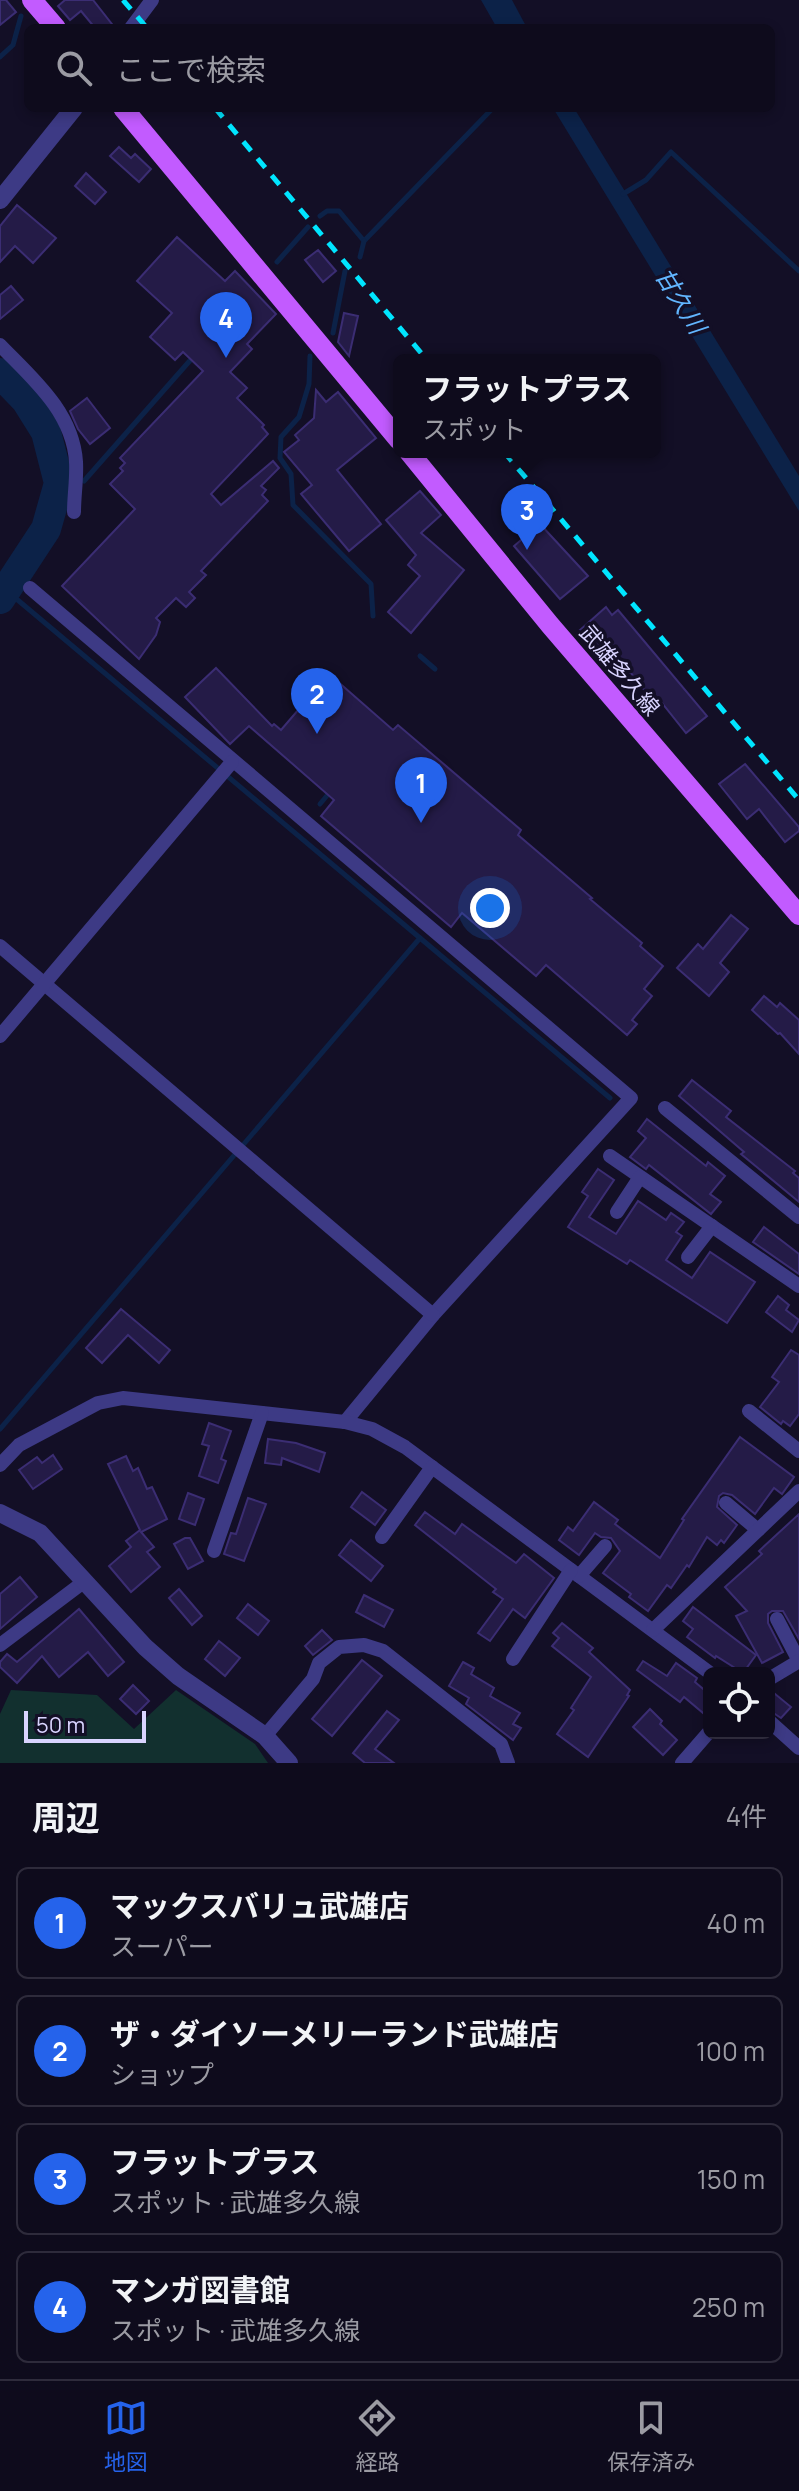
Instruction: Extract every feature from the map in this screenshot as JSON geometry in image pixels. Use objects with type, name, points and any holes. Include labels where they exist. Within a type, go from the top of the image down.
[{"type":"main road","points":[[32,0],[53,24]]},
{"type":"main road","points":[[126,112],[393,433]]},
{"type":"main road","name":"武雄多久線","points":[[414,458],[550,625],[799,915]]},
{"type":"street","points":[[134,24],[152,0]]},
{"type":"street","points":[[0,200],[71,112]]},
{"type":"street","points":[[0,345],[50,398],[65,422],[76,460],[74,512]]},
{"type":"street","points":[[30,588],[631,1098],[433,1315],[345,1422]]},
{"type":"street","points":[[0,1036],[232,762]]},
{"type":"street","points":[[0,946],[433,1315]]},
{"type":"street","points":[[665,1108],[799,1217]]},
{"type":"street","points":[[610,1156],[799,1286]]},
{"type":"street","points":[[617,1212],[640,1177]]},
{"type":"street","points":[[688,1257],[712,1226]]},
{"type":"street","points":[[0,1465],[19,1445],[98,1403],[123,1398],[345,1422],[372,1429],[405,1447],[703,1668]]},
{"type":"street","points":[[749,1411],[799,1451]]},
{"type":"street","points":[[214,1551],[262,1413]]},
{"type":"street","points":[[382,1537],[432,1467]]},
{"type":"street","points":[[653,1630],[799,1491]]},
{"type":"street","points":[[726,1503],[758,1530]]},
{"type":"street","points":[[0,1513],[40,1533],[145,1647],[178,1676],[265,1736],[289,1763]]},
{"type":"street","points":[[513,1659],[575,1573],[605,1546]]},
{"type":"street","points":[[0,1645],[85,1581]]},
{"type":"street","points":[[775,1675],[799,1661],[777,1619]]},
{"type":"street","points":[[265,1736],[313,1679],[319,1663],[339,1647],[364,1645],[383,1651],[501,1744],[508,1763]]},
{"type":"street","points":[[775,1726],[799,1748]]},
{"type":"street","points":[[682,1763],[703,1739]]},
{"type":"green space","points":[[11,1690],[97,1695],[134,1729],[176,1690],[255,1744],[268,1763],[0,1763],[0,1714]]},
{"type":"water","points":[[481,0],[512,0],[525,24],[495,24]]},
{"type":"water","name":"甘久川","points":[[555,112],[576,112],[799,476],[799,511]]},
{"type":"building","points":[[0,0],[6,0],[16,12],[0,25]]},
{"type":"building","points":[[65,0],[93,0],[112,24],[92,24],[81,11],[70,20],[58,6]]},
{"type":"building","points":[[119,147],[131,158],[135,154],[151,169],[139,182],[110,156]]},
{"type":"building","points":[[86,173],[106,192],[95,204],[75,186]]},
{"type":"building","points":[[17,205],[56,238],[33,263],[15,246],[0,262],[0,226]]},
{"type":"building","points":[[177,237],[225,281],[235,271],[276,314],[247,344],[252,349],[230,372],[247,388],[237,398],[264,425],[262,427],[268,434],[211,494],[221,505],[273,461],[279,468],[261,486],[266,490],[262,495],[268,501],[201,571],[206,575],[189,592],[195,598],[186,607],[176,598],[156,618],[160,622],[156,635],[139,659],[62,586],[135,509],[110,484],[123,471],[120,468],[125,463],[120,458],[203,371],[183,352],[175,360],[150,337],[172,313],[137,281]]},
{"type":"building","points":[[318,250],[336,271],[323,282],[305,260]]},
{"type":"building","points":[[11,286],[23,300],[0,319],[0,295]]},
{"type":"building","points":[[344,313],[358,316],[349,356],[338,342]]},
{"type":"building","points":[[316,390],[326,402],[338,392],[376,438],[337,470],[381,524],[349,551],[301,494],[312,485],[284,452],[299,440],[295,435],[314,418]]},
{"type":"building","points":[[87,398],[110,428],[90,444],[78,429],[70,411]]},
{"type":"building","points":[[420,491],[441,515],[421,533],[464,570],[411,633],[388,612],[420,576],[408,565],[416,555],[386,520]]},
{"type":"building","points":[[540,524],[588,576],[560,599],[514,546]]},
{"type":"building","points":[[606,607],[612,615],[618,610],[707,716],[686,733],[658,698],[653,701],[630,672],[622,678],[580,630]]},
{"type":"building","points":[[216,668],[272,726],[274,724],[281,730],[329,674],[393,730],[398,725],[521,830],[518,835],[642,943],[640,946],[663,966],[644,989],[652,996],[632,1020],[637,1024],[627,1035],[546,965],[536,976],[462,913],[451,927],[321,816],[334,800],[249,726],[230,744],[185,697]]},
{"type":"building","points":[[745,764],[799,827],[799,831],[785,842],[759,809],[747,819],[719,784]]},
{"type":"building","points":[[731,915],[748,929],[720,963],[729,972],[709,996],[677,968],[698,944],[703,949]]},
{"type":"building","points":[[764,996],[777,1007],[780,1003],[799,1020],[799,1054],[752,1010]]},
{"type":"building","points":[[692,1080],[731,1111],[726,1117],[795,1171],[793,1173],[799,1178],[799,1202],[741,1154],[744,1152],[679,1096]]},
{"type":"building","points":[[647,1119],[706,1166],[708,1162],[725,1176],[710,1194],[721,1202],[711,1214],[649,1165],[646,1169],[630,1157],[646,1138],[638,1131]]},
{"type":"building","points":[[598,1169],[614,1180],[589,1217],[616,1234],[638,1201],[666,1220],[671,1213],[684,1222],[676,1232],[682,1236],[666,1260],[692,1278],[710,1252],[755,1282],[727,1323],[630,1260],[627,1264],[568,1227],[588,1196],[582,1192]]},
{"type":"building","points":[[764,1227],[799,1254],[799,1274],[753,1242]]},
{"type":"building","points":[[778,1296],[789,1305],[786,1310],[799,1320],[792,1332],[766,1312]]},
{"type":"building","points":[[121,1309],[170,1350],[159,1363],[128,1335],[102,1363],[86,1348]]},
{"type":"building","points":[[791,1350],[799,1355],[799,1414],[790,1426],[783,1421],[781,1424],[760,1407],[779,1382],[772,1377]]},
{"type":"building","points":[[209,1423],[231,1431],[221,1459],[226,1461],[218,1483],[199,1476],[209,1446],[202,1444]]},
{"type":"building","points":[[740,1437],[794,1477],[782,1494],[774,1488],[755,1514],[732,1495],[723,1493],[719,1496],[717,1507],[737,1525],[724,1543],[721,1540],[717,1545],[707,1537],[689,1567],[687,1565],[671,1588],[667,1585],[648,1611],[603,1573],[620,1551],[611,1538],[595,1533],[579,1555],[559,1540],[568,1527],[573,1531],[594,1502],[618,1520],[615,1524],[660,1558],[682,1519]]},
{"type":"building","points":[[268,1439],[296,1443],[325,1453],[319,1472],[282,1458],[281,1465],[265,1463]]},
{"type":"building","points":[[53,1455],[62,1469],[33,1489],[19,1470],[37,1457],[42,1463]]},
{"type":"building","points":[[126,1456],[133,1471],[138,1468],[147,1489],[152,1487],[167,1519],[141,1532],[154,1547],[147,1552],[160,1567],[131,1592],[109,1566],[131,1547],[126,1541],[140,1530],[108,1464]]},
{"type":"building","points":[[362,1492],[386,1510],[375,1525],[351,1507]]},
{"type":"building","points":[[188,1493],[204,1499],[195,1525],[179,1519]]},
{"type":"building","points":[[248,1498],[266,1504],[244,1561],[224,1554],[231,1533],[236,1534]]},
{"type":"building","points":[[425,1512],[455,1534],[462,1524],[516,1563],[524,1554],[554,1578],[525,1618],[513,1609],[490,1641],[478,1633],[503,1599],[493,1592],[496,1589],[415,1525]]},
{"type":"building","points":[[799,1514],[799,1639],[783,1611],[772,1611],[768,1614],[768,1623],[783,1652],[762,1663],[736,1616],[747,1611],[725,1587],[762,1554],[759,1551]]},
{"type":"building","points":[[190,1538],[203,1561],[188,1569],[174,1544]]},
{"type":"building","points":[[351,1540],[383,1566],[371,1581],[339,1555]]},
{"type":"building","points":[[20,1577],[37,1597],[0,1629],[0,1594]]},
{"type":"building","points":[[179,1589],[202,1616],[192,1625],[169,1598]]},
{"type":"building","points":[[364,1595],[393,1610],[384,1627],[356,1612]]},
{"type":"building","points":[[248,1604],[269,1621],[258,1635],[237,1618]]},
{"type":"building","points":[[693,1607],[756,1655],[747,1667],[733,1667],[715,1658],[687,1637],[693,1629],[683,1621]]},
{"type":"building","points":[[79,1609],[124,1662],[108,1676],[88,1652],[59,1677],[42,1656],[17,1683],[0,1667],[7,1654],[17,1662]]},
{"type":"building","points":[[562,1623],[593,1648],[589,1652],[630,1690],[588,1757],[557,1734],[591,1677],[552,1646],[559,1638],[553,1633]]},
{"type":"building","points":[[322,1630],[332,1640],[313,1655],[305,1646]]},
{"type":"building","points":[[219,1641],[240,1658],[225,1676],[205,1659]]},
{"type":"building","points":[[362,1660],[382,1676],[332,1736],[312,1719]]},
{"type":"building","points":[[643,1661],[667,1676],[676,1663],[697,1678],[695,1682],[703,1689],[703,1713],[684,1697],[680,1702],[637,1670]]},
{"type":"building","points":[[463,1662],[474,1668],[471,1674],[494,1688],[490,1696],[520,1713],[513,1724],[521,1728],[513,1740],[466,1704],[469,1698],[449,1686]]},
{"type":"building","points":[[133,1685],[149,1701],[136,1714],[120,1699]]},
{"type":"building","points":[[775,1694],[791,1707],[781,1718],[775,1714]]},
{"type":"building","points":[[650,1709],[677,1740],[663,1755],[633,1727]]},
{"type":"building","points":[[387,1711],[399,1720],[375,1749],[394,1763],[365,1763],[353,1753]]},
{"type":"waterway","points":[[0,57],[13,45],[21,16]]},
{"type":"waterway","points":[[320,216],[327,211],[339,211],[364,241],[489,112]]},
{"type":"waterway","points":[[623,194],[646,180],[671,152],[799,271]]},
{"type":"waterway","points":[[277,262],[308,227]]},
{"type":"waterway","points":[[360,257],[364,241]]},
{"type":"waterway","points":[[333,333],[345,271]]},
{"type":"waterway","points":[[84,481],[194,356]]},
{"type":"waterway","points":[[310,356],[309,384],[299,417],[281,437],[280,458],[291,474],[293,505],[371,584],[373,616]]},
{"type":"waterway","points":[[0,373],[26,400],[46,432],[59,483],[46,529],[0,599]]},
{"type":"waterway","points":[[0,1429],[420,938],[7,591]]},
{"type":"waterway","points":[[420,656],[435,669]]},
{"type":"waterway","points":[[320,804],[330,792]]},
{"type":"waterway","points":[[420,938],[610,1098]]},
{"type":"railway","points":[[123,0],[144,24]]},
{"type":"railway","points":[[218,112],[422,354]]},
{"type":"railway","points":[[509,458],[799,800]]},
{"type":"place","name":"マンガ図書館","points":[[226,358]]},
{"type":"place","name":"フラットプラス","points":[[527,550]]},
{"type":"place","name":"ザ・ダイソーメリーランド武雄店","points":[[317,734]]},
{"type":"place","name":"マックスバリュ武雄店","points":[[421,823]]}]
